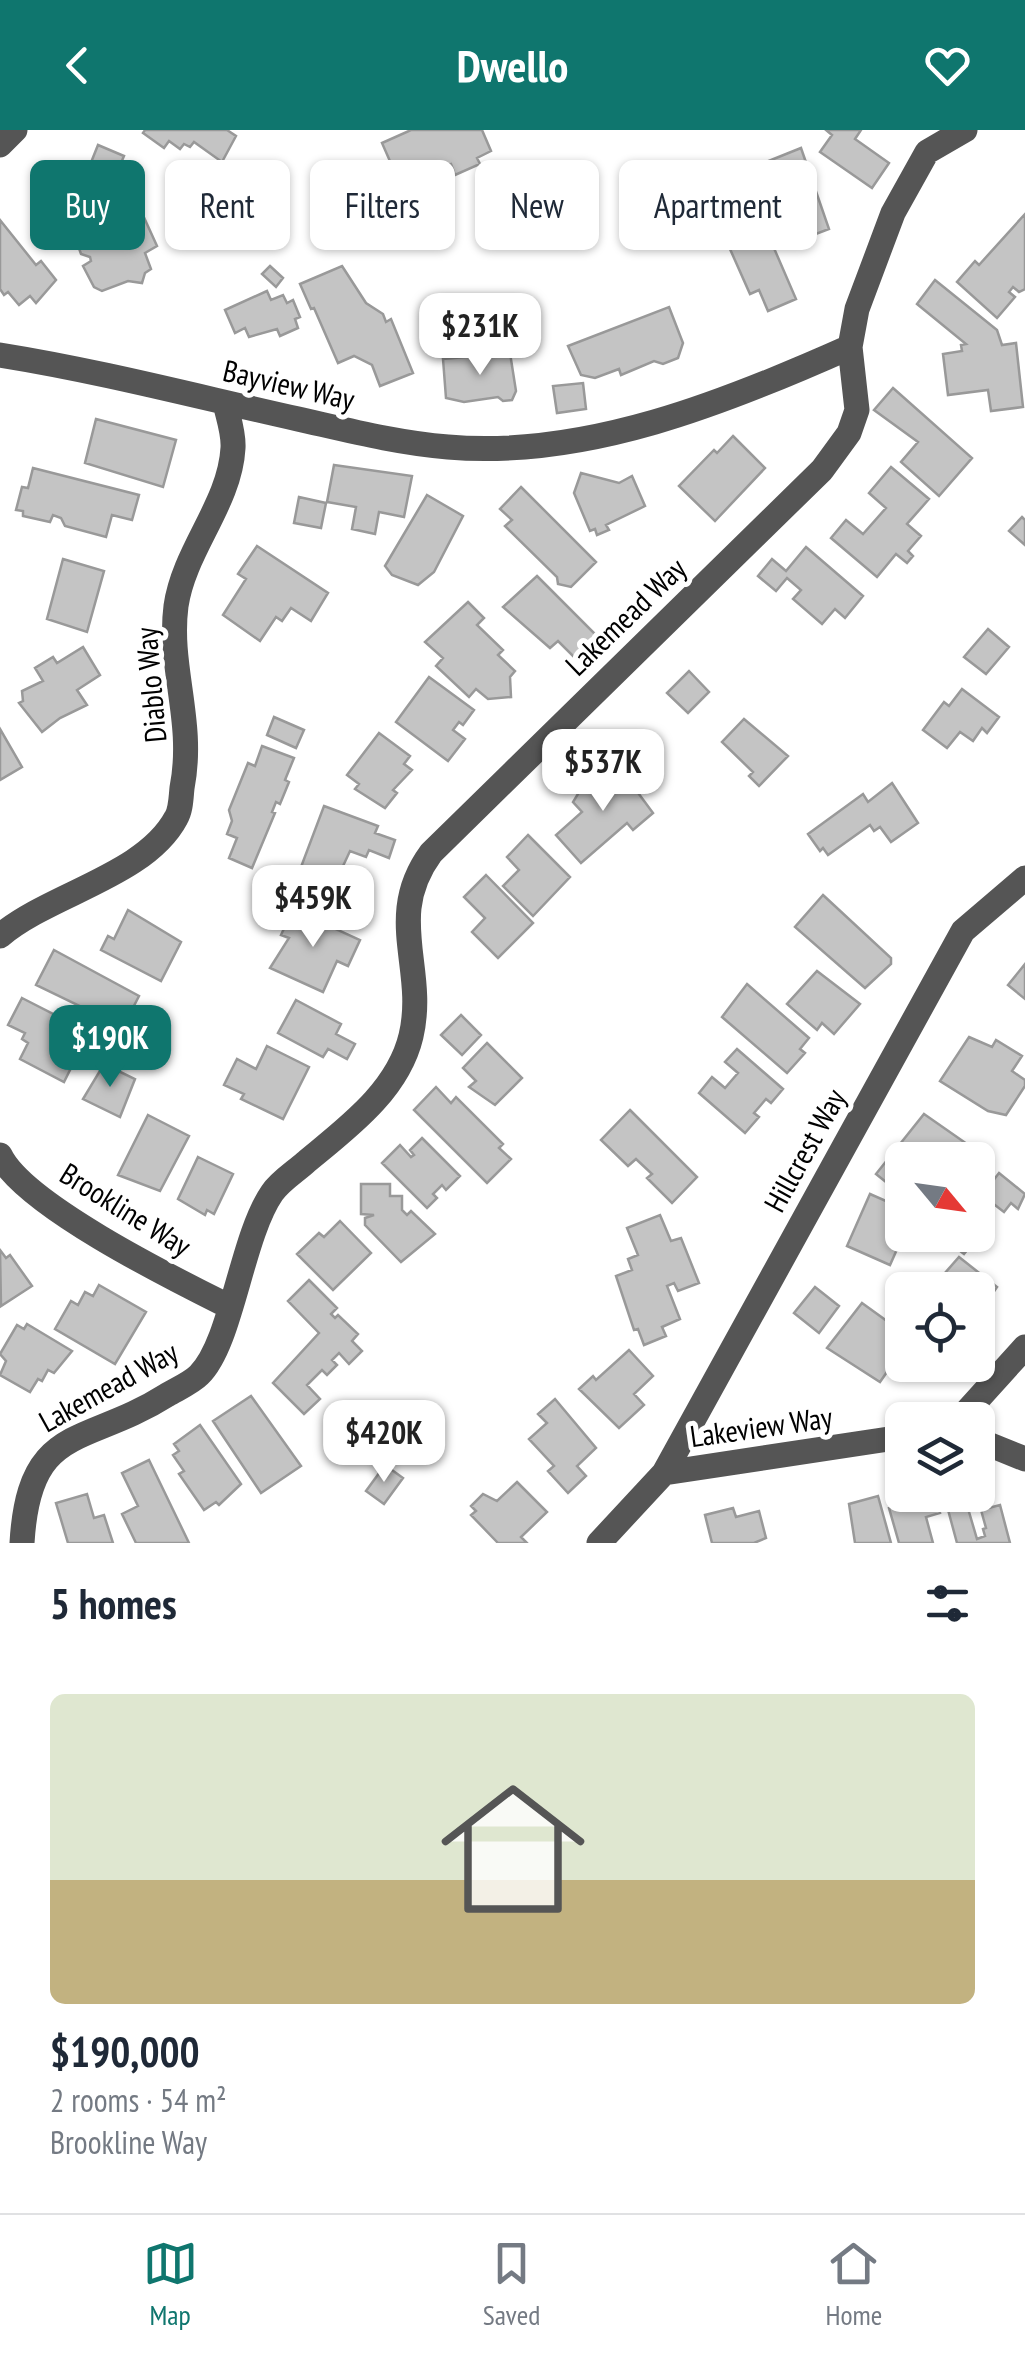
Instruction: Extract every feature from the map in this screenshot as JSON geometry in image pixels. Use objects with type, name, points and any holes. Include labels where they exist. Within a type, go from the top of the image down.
[{"type":"street","points":[[0,145],[15,130]]},
{"type":"street","name":"Lakemead Way","points":[[22,1543],[24,1504],[39,1466],[52,1450],[75,1436],[157,1402],[200,1374],[220,1340],[256,1224],[274,1190],[350,1126],[388,1087],[412,1034],[414,990],[406,941],[408,896],[419,869],[454,828],[822,470],[849,433],[857,410],[850,347],[857,309],[894,213],[927,152],[965,130]]},
{"type":"street","name":"Bayview Way","points":[[0,355],[384,438],[450,448],[555,444],[670,417],[850,347]]},
{"type":"street","name":"Diablo Way","points":[[0,936],[23,916],[146,852],[177,817],[188,757],[186,714],[175,652],[176,604],[188,564],[228,474],[234,445],[225,402]]},
{"type":"street","name":"Hillcrest Way","points":[[664,1473],[963,931],[1025,878]]},
{"type":"street","name":"Brookline Way","points":[[0,1155],[4,1164],[78,1222],[154,1269],[228,1306]]},
{"type":"street","points":[[975,1402],[1025,1347]]},
{"type":"street","name":"Lakeview Way","points":[[599,1543],[664,1473],[885,1440]]},
{"type":"street","points":[[995,1447],[1025,1459]]},
{"type":"building","points":[[227,130],[236,136],[223,160],[219,160],[194,142],[180,149],[169,141],[164,148],[143,133]]},
{"type":"building","points":[[411,130],[482,130],[491,151],[477,158],[475,166],[455,175],[455,160],[389,160],[382,143]]},
{"type":"building","points":[[826,130],[861,130],[855,139],[889,163],[872,188],[820,152],[832,135]]},
{"type":"building","points":[[98,145],[124,156],[122,160],[92,160]]},
{"type":"building","points":[[801,148],[805,160],[771,160]]},
{"type":"building","points":[[817,194],[829,229],[817,234]]},
{"type":"building","points":[[1025,214],[1025,289],[1019,292],[1013,287],[1009,292],[1015,297],[997,318],[957,282],[975,261],[979,265]]},
{"type":"building","points":[[0,220],[36,265],[41,261],[56,280],[36,303],[30,296],[19,305],[0,289]]},
{"type":"building","points":[[145,220],[157,246],[145,253],[151,269],[142,283],[128,281],[102,291],[94,287],[83,266],[91,261],[90,257],[80,250],[145,250]]},
{"type":"building","points":[[730,250],[775,250],[796,299],[768,311],[759,290],[750,294]]},
{"type":"building","points":[[270,266],[283,278],[276,287],[262,274]]},
{"type":"building","points":[[342,266],[366,303],[383,314],[386,322],[391,319],[413,373],[380,386],[372,365],[354,356],[338,363],[300,284]]},
{"type":"building","points":[[935,280],[997,330],[1002,345],[1016,343],[1023,407],[991,411],[988,390],[948,395],[943,354],[962,351],[961,345],[966,344],[917,304]]},
{"type":"building","points":[[267,291],[271,300],[283,295],[287,303],[293,300],[300,317],[295,319],[298,328],[280,336],[277,329],[249,337],[245,328],[235,333],[225,310]]},
{"type":"building","points":[[669,307],[683,343],[678,358],[663,364],[654,361],[621,375],[619,369],[595,378],[581,375],[568,346]]},
{"type":"building","points":[[510,353],[516,391],[512,400],[498,397],[464,402],[446,398],[443,359]]},
{"type":"building","points":[[583,383],[586,409],[557,413],[553,386]]},
{"type":"building","points":[[893,388],[972,458],[939,496],[901,462],[918,442],[874,410]]},
{"type":"building","points":[[96,419],[176,440],[163,487],[85,463]]},
{"type":"building","points":[[733,436],[765,468],[715,521],[679,486]]},
{"type":"building","points":[[334,465],[412,476],[404,517],[379,512],[375,534],[352,529],[356,507],[327,502]]},
{"type":"building","points":[[891,467],[929,499],[907,524],[921,536],[908,551],[913,556],[907,563],[896,554],[877,577],[831,538],[846,520],[863,534],[886,508],[869,493]]},
{"type":"building","points":[[33,468],[139,495],[132,520],[112,515],[106,537],[65,526],[61,518],[53,515],[50,522],[23,516],[23,511],[16,510],[22,487],[28,488]]},
{"type":"building","points":[[581,473],[619,483],[632,476],[645,506],[606,525],[609,530],[597,535],[595,529],[590,531],[574,493]]},
{"type":"building","points":[[521,487],[596,562],[571,587],[558,584],[557,577],[505,526],[512,520],[500,509]]},
{"type":"building","points":[[427,495],[463,516],[434,572],[418,585],[392,575],[385,566]]},
{"type":"building","points":[[299,497],[326,503],[321,528],[294,523]]},
{"type":"building","points":[[1022,517],[1025,520],[1025,545],[1009,531]]},
{"type":"building","points":[[257,546],[328,593],[311,621],[291,608],[282,621],[276,617],[260,641],[223,615],[246,579],[238,574]]},
{"type":"building","points":[[806,547],[863,596],[845,618],[835,609],[822,624],[793,599],[801,590],[787,578],[776,591],[758,576],[772,559],[786,571]]},
{"type":"building","points":[[63,559],[104,571],[87,632],[47,619]]},
{"type":"building","points":[[537,576],[598,637],[576,659],[558,641],[550,648],[503,607]]},
{"type":"building","points":[[468,602],[484,618],[477,625],[503,650],[498,655],[515,671],[510,677],[511,697],[488,699],[476,689],[469,697],[436,666],[443,658],[425,642]]},
{"type":"building","points":[[988,629],[1009,647],[986,674],[964,657]]},
{"type":"building","points":[[83,647],[100,675],[77,690],[87,705],[42,732],[19,703],[23,701],[22,691],[43,681],[35,668],[53,657],[57,663]]},
{"type":"building","points":[[689,671],[709,692],[688,713],[667,693]]},
{"type":"building","points":[[429,677],[474,710],[463,725],[459,722],[453,730],[465,739],[448,761],[396,722]]},
{"type":"building","points":[[962,689],[999,717],[987,733],[982,728],[973,741],[960,732],[947,748],[923,730],[944,702],[949,706]]},
{"type":"building","points":[[274,717],[304,730],[296,748],[267,735]]},
{"type":"building","points":[[744,719],[788,756],[759,786],[749,776],[753,772],[722,742]]},
{"type":"building","points":[[0,729],[22,767],[0,780]]},
{"type":"building","points":[[379,733],[410,756],[404,764],[412,770],[393,790],[397,793],[385,808],[355,789],[359,784],[347,775]]},
{"type":"building","points":[[262,746],[294,758],[285,780],[289,782],[280,804],[276,802],[252,868],[229,858],[237,838],[227,834],[232,821],[229,810],[248,763],[255,766]]},
{"type":"building","points":[[613,767],[627,778],[653,813],[633,830],[627,823],[581,863],[556,835],[582,812],[573,802],[581,789]]},
{"type":"building","points":[[892,783],[918,823],[891,842],[880,827],[874,831],[870,825],[828,855],[823,848],[820,851],[808,834],[863,794],[868,802]]},
{"type":"building","points":[[324,806],[378,826],[375,833],[395,840],[389,858],[369,850],[366,857],[350,851],[337,879],[318,872],[314,881],[298,875]]},
{"type":"building","points":[[528,835],[570,877],[533,916],[503,886],[519,870],[507,857]]},
{"type":"building","points":[[486,875],[533,923],[498,958],[472,932],[485,918],[464,897]]},
{"type":"building","points":[[823,895],[891,958],[891,964],[865,988],[795,927]]},
{"type":"building","points":[[295,905],[320,917],[318,921],[360,940],[348,966],[337,961],[323,992],[270,968],[289,938],[281,935]]},
{"type":"building","points":[[128,910],[181,942],[161,981],[101,950],[108,936],[114,939]]},
{"type":"building","points":[[54,950],[139,996],[123,1027],[36,985]]},
{"type":"building","points":[[1025,964],[1025,999],[1008,985]]},
{"type":"building","points":[[817,971],[860,1004],[834,1034],[822,1023],[817,1030],[787,1004]]},
{"type":"building","points":[[747,984],[809,1038],[800,1049],[805,1053],[787,1073],[722,1017]]},
{"type":"building","points":[[22,998],[65,1020],[58,1033],[87,1048],[84,1055],[77,1056],[64,1082],[20,1059],[28,1043],[22,1039],[25,1033],[8,1025]]},
{"type":"building","points":[[296,1000],[341,1024],[336,1034],[355,1044],[347,1059],[328,1049],[323,1057],[278,1033]]},
{"type":"building","points":[[461,1015],[481,1035],[462,1055],[441,1035]]},
{"type":"building","points":[[969,1037],[992,1047],[996,1040],[1022,1056],[1012,1071],[1025,1080],[1025,1086],[1006,1115],[988,1111],[940,1081]]},
{"type":"building","points":[[487,1043],[522,1078],[495,1105],[469,1087],[476,1081],[463,1068]]},
{"type":"building","points":[[267,1046],[309,1067],[283,1119],[241,1099],[244,1094],[224,1085],[237,1059],[256,1069]]},
{"type":"building","points":[[737,1049],[783,1089],[771,1103],[766,1099],[754,1113],[759,1117],[745,1133],[699,1093],[712,1077],[725,1088],[738,1073],[725,1062]]},
{"type":"building","points":[[104,1064],[135,1079],[120,1117],[83,1099]]},
{"type":"building","points":[[436,1087],[451,1103],[456,1097],[503,1144],[499,1148],[511,1159],[487,1183],[414,1110]]},
{"type":"building","points":[[630,1110],[697,1177],[672,1203],[647,1178],[652,1174],[636,1159],[628,1166],[601,1140]]},
{"type":"building","points":[[924,1114],[964,1142],[902,1142]]},
{"type":"building","points":[[148,1115],[189,1136],[160,1191],[118,1175]]},
{"type":"building","points":[[422,1138],[460,1176],[446,1190],[442,1185],[427,1208],[382,1163],[400,1145],[411,1157],[414,1155],[410,1150]]},
{"type":"building","points":[[198,1157],[233,1174],[214,1214],[207,1210],[205,1215],[178,1199]]},
{"type":"building","points":[[885,1163],[885,1181],[876,1174]]},
{"type":"building","points":[[999,1173],[1025,1194],[1018,1209],[1011,1203],[1004,1212],[995,1205],[995,1178]]},
{"type":"building","points":[[361,1184],[390,1184],[390,1196],[402,1196],[402,1210],[407,1215],[411,1211],[435,1234],[401,1262],[365,1225],[365,1218],[374,1215],[361,1214]]},
{"type":"building","points":[[870,1194],[885,1201],[885,1252],[896,1252],[890,1265],[847,1246]]},
{"type":"building","points":[[660,1215],[671,1241],[681,1238],[699,1283],[678,1291],[674,1283],[667,1286],[680,1319],[662,1327],[666,1336],[644,1345],[638,1329],[634,1330],[616,1276],[632,1270],[628,1259],[638,1255],[627,1228]]},
{"type":"building","points":[[340,1221],[371,1253],[333,1290],[297,1254],[319,1233],[324,1237]]},
{"type":"building","points":[[0,1250],[6,1258],[10,1255],[32,1286],[1,1306]]},
{"type":"building","points":[[959,1257],[978,1272],[946,1272]]},
{"type":"building","points":[[309,1280],[337,1308],[331,1314],[335,1318],[338,1315],[358,1334],[352,1341],[362,1351],[349,1364],[339,1353],[332,1360],[337,1365],[327,1375],[322,1370],[307,1385],[320,1399],[304,1414],[273,1383],[319,1333],[288,1301]]},
{"type":"building","points":[[99,1285],[146,1312],[115,1364],[55,1329],[71,1301],[78,1305],[85,1292],[93,1296]]},
{"type":"building","points":[[815,1287],[839,1306],[819,1333],[794,1313]]},
{"type":"building","points":[[862,1303],[885,1320],[885,1375],[880,1382],[827,1348]]},
{"type":"building","points":[[27,1324],[72,1351],[54,1373],[48,1370],[42,1381],[38,1379],[30,1392],[0,1375],[6,1361],[0,1354],[17,1325],[24,1329]]},
{"type":"building","points":[[629,1350],[653,1376],[634,1394],[644,1405],[619,1428],[579,1389],[593,1376],[596,1380]]},
{"type":"building","points":[[251,1396],[301,1466],[261,1493],[213,1421]]},
{"type":"building","points":[[555,1399],[596,1448],[577,1466],[586,1476],[568,1493],[548,1471],[554,1466],[529,1439],[547,1423],[538,1414]]},
{"type":"building","points":[[200,1425],[241,1484],[219,1505],[216,1502],[204,1510],[179,1474],[184,1471],[173,1455],[179,1451],[174,1444]]},
{"type":"building","points":[[149,1460],[189,1543],[136,1543],[122,1514],[138,1506],[122,1473]]},
{"type":"building","points":[[385,1465],[403,1478],[384,1504],[366,1491]]},
{"type":"building","points":[[517,1482],[547,1512],[521,1537],[527,1543],[498,1543],[471,1515],[476,1511],[471,1506],[483,1494],[497,1501]]},
{"type":"building","points":[[87,1494],[94,1518],[104,1515],[113,1543],[68,1543],[56,1503]]},
{"type":"building","points":[[878,1496],[891,1543],[855,1543],[849,1504]]},
{"type":"building","points":[[1000,1505],[1010,1543],[957,1543],[949,1512],[969,1512],[977,1539],[985,1536],[982,1512],[995,1512],[995,1506]]},
{"type":"building","points":[[733,1508],[736,1517],[759,1511],[766,1538],[754,1543],[712,1543],[705,1515]]},
{"type":"building","points":[[890,1512],[940,1512],[926,1517],[933,1543],[899,1543]]}]
